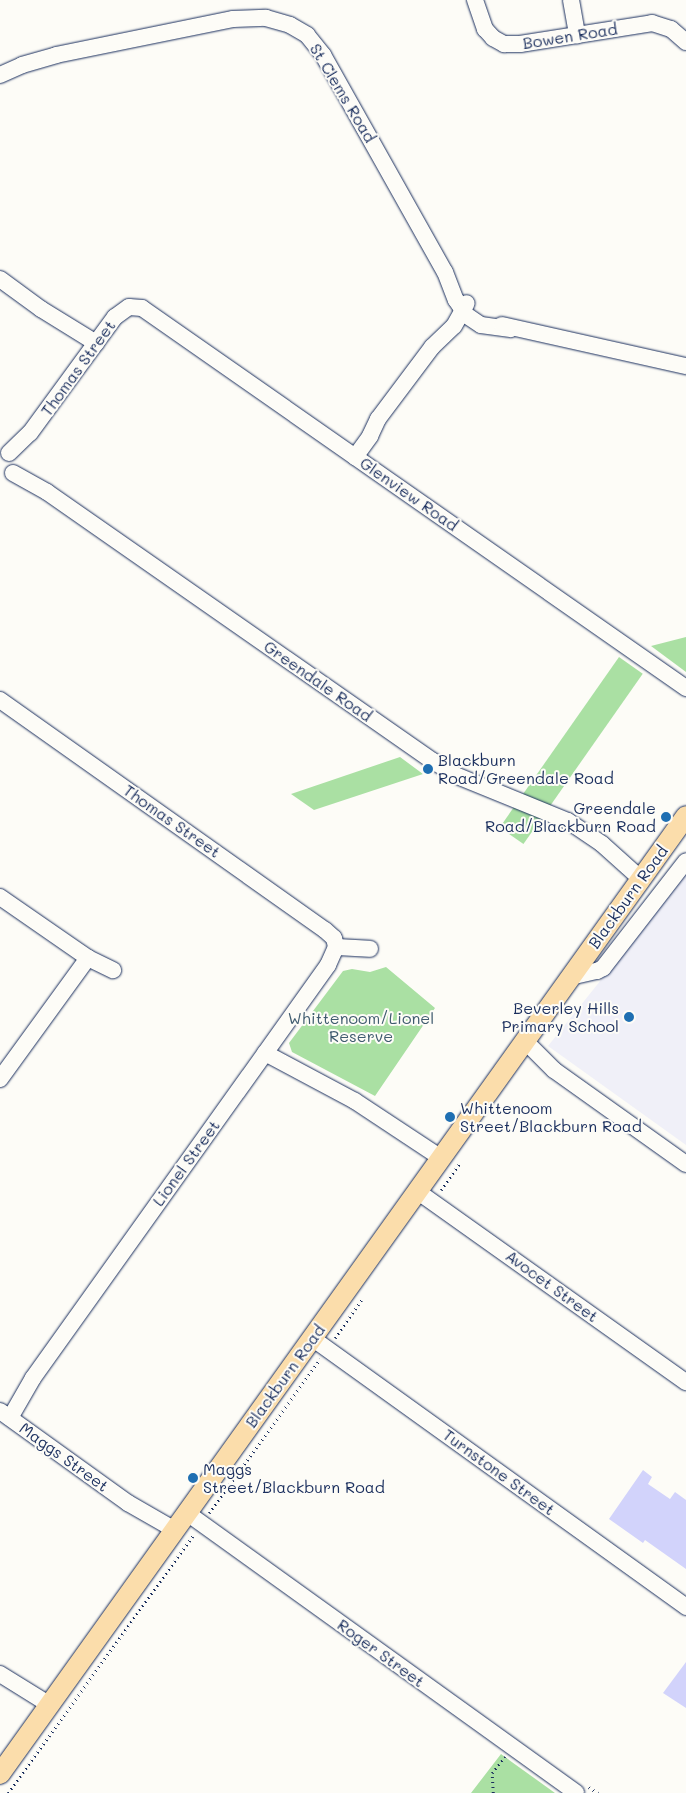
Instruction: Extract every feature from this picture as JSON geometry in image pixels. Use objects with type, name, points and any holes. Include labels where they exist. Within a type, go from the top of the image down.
[{"type":"main road","name":"Blackburn Road","points":[[0,1774],[179,1535],[187,1513],[686,816]]},
{"type":"street","name":"Bowen Road","points":[[475,0],[485,30],[493,38],[504,44],[520,44],[652,23],[671,29],[686,42]]},
{"type":"street","points":[[571,0],[577,35]]},
{"type":"street","name":"St Clems Road","points":[[0,75],[22,65],[56,55],[233,19],[266,18],[290,25],[307,35],[324,55],[445,272],[454,282],[464,307],[511,329],[686,366]]},
{"type":"street","points":[[0,279],[41,309],[96,343]]},
{"type":"street","name":"Thomas Street","points":[[7,464],[115,316],[129,307]]},
{"type":"street","name":"Glenview Road","points":[[129,307],[147,310],[686,688]]},
{"type":"street","points":[[351,454],[364,431],[378,419],[432,347],[445,324],[464,307]]},
{"type":"street","name":"Greendale Road","points":[[7,464],[447,770],[568,821],[644,874]]},
{"type":"street","name":"Thomas Street","points":[[0,700],[325,930],[334,938],[336,948]]},
{"type":"street","name":"Blackburn Road","points":[[570,977],[603,968],[686,861]]},
{"type":"street","points":[[0,897],[88,958],[113,970]]},
{"type":"street","points":[[336,948],[370,949]]},
{"type":"street","name":"Lionel Street","points":[[4,1414],[33,1378],[328,965],[336,948]]},
{"type":"street","points":[[0,1079],[88,958]]},
{"type":"street","points":[[521,1046],[686,1164]]},
{"type":"street","points":[[265,1053],[355,1100],[441,1158]]},
{"type":"street","name":"Avocet Street","points":[[418,1191],[686,1382]]},
{"type":"street","name":"Turnstone Street","points":[[312,1338],[686,1607]]},
{"type":"street","name":"Maggs Street","points":[[4,1414],[128,1503],[179,1535]]},
{"type":"street","name":"Roger Street","points":[[187,1513],[579,1787]]},
{"type":"street","points":[[4,1677],[48,1708]]},
{"type":"path","points":[[448,1195],[440,1190],[462,1159]]},
{"type":"path","points":[[335,1338],[367,1292]]},
{"type":"path","points":[[209,1514],[320,1359]]},
{"type":"path","points":[[8,1793],[179,1535]]},
{"type":"path","points":[[493,1793],[492,1773],[505,1757]]},
{"type":"path","points":[[579,1787],[598,1793]]},
{"type":"shaded area","name":"Beverley Hills Primary School","points":[[686,874],[686,1145],[548,1046]]},
{"type":"green space","points":[[686,637],[686,672],[651,646]]},
{"type":"green space","points":[[619,657],[643,674],[523,844],[500,827]]},
{"type":"green space","points":[[400,757],[423,774],[314,810],[291,794]]},
{"type":"green space","name":"Whittenoom/Lionel Reserve","points":[[386,967],[435,1008],[375,1096],[292,1052],[289,1043],[343,971],[352,969],[370,972]]},
{"type":"green space","points":[[501,1754],[505,1757],[555,1793],[471,1793]]},
{"type":"building","points":[[643,1470],[652,1477],[648,1484],[670,1499],[675,1492],[686,1500],[686,1569],[645,1540],[643,1543],[609,1519]]},
{"type":"building","points":[[686,1662],[686,1708],[663,1693]]},
{"type":"place","name":"Blackburn Road/Greendale Road","points":[[428,769]]},
{"type":"place","name":"Greendale Road/Blackburn Road","points":[[666,817]]},
{"type":"place","name":"Beverley Hills Primary School","points":[[629,1017]]},
{"type":"place","name":"Whittenoom Street/Blackburn Road","points":[[450,1117]]},
{"type":"place","name":"Maggs Street/Blackburn Road","points":[[193,1478]]}]
